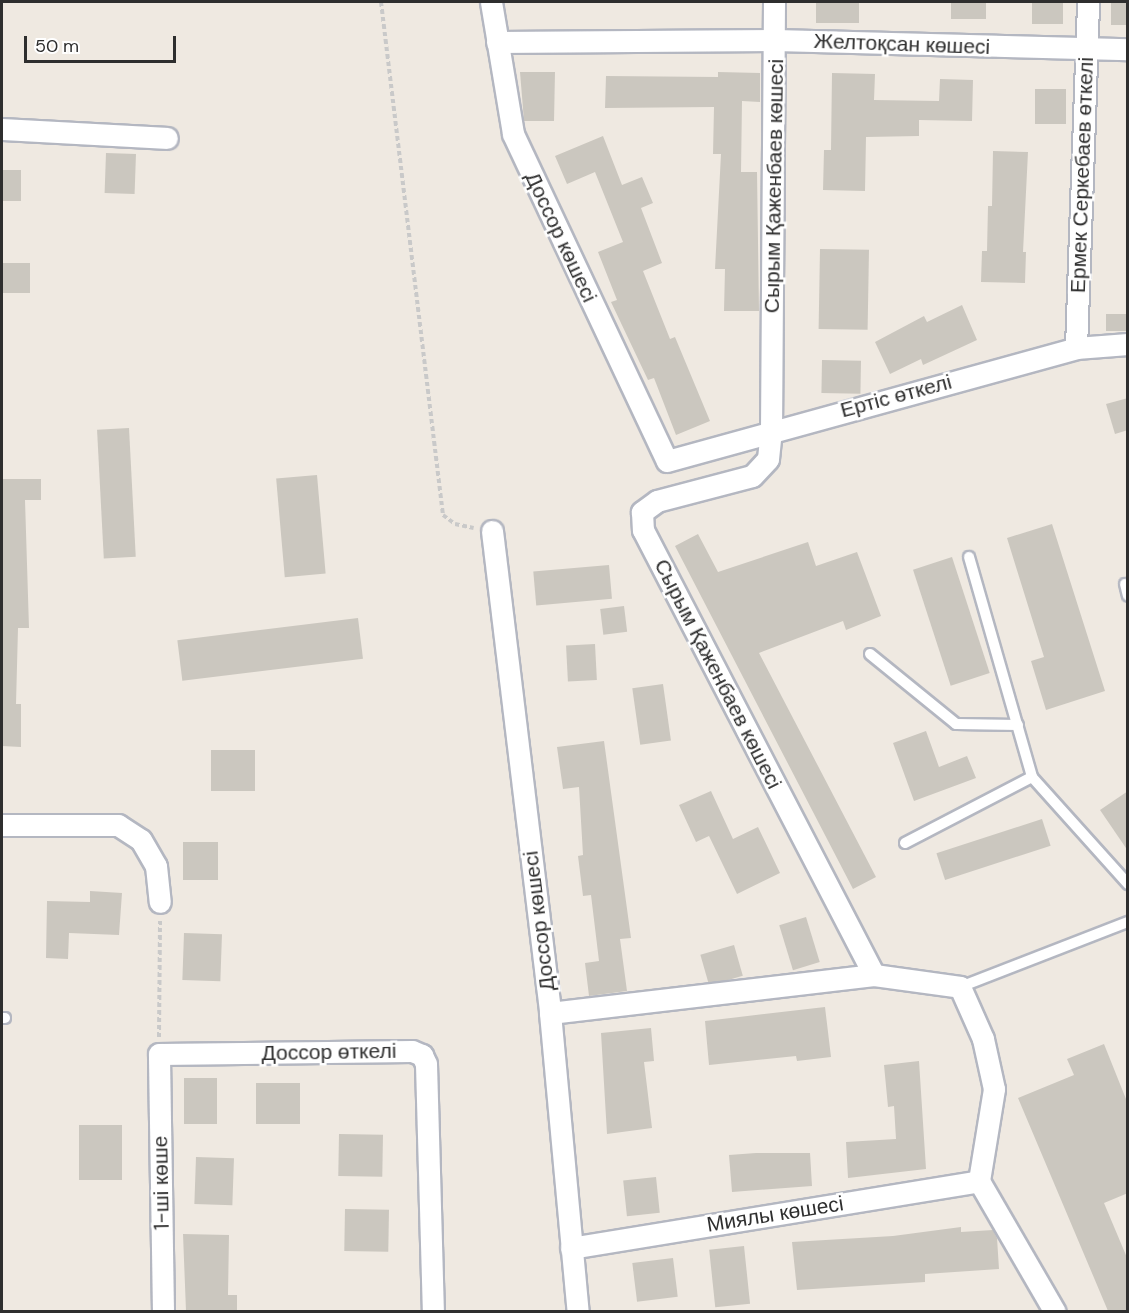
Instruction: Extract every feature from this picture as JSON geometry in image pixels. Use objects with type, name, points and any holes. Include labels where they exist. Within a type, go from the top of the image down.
[{"type":"street","name":"Доссор көшесі","points":[[491,2],[513,134],[667,461]]},
{"type":"street","name":"Сырым Қаженбаев көшесі","points":[[774,2],[771,430],[768,459],[752,476],[657,501],[642,512],[643,530],[874,975]]},
{"type":"street","name":"Ермек Серкебаев өткелі","points":[[1076,348],[1088,2]]},
{"type":"street","name":"Желтоқсан көшесі","points":[[497,42],[775,40],[1128,49]]},
{"type":"street","points":[[2,129],[166,138]]},
{"type":"street","name":"Ертіс өткелі","points":[[667,461],[771,430],[1076,348],[1128,344]]},
{"type":"street","name":"Доссор көшесі","points":[[492,531],[550,1013],[578,1311]]},
{"type":"street","points":[[2,825],[118,825],[141,840],[156,866],[160,902]]},
{"type":"street","points":[[550,1013],[874,975],[960,987],[983,1039],[994,1089],[979,1180],[1055,1311]]},
{"type":"street","name":"Доссор өткелі","points":[[159,1054],[411,1051],[422,1055],[426,1064],[433,1311]]},
{"type":"street","name":"1-ші көше","points":[[159,1054],[164,1311]]},
{"type":"street","name":"Миялы көшесі","points":[[571,1248],[979,1180]]},
{"type":"lane","points":[[969,557],[1032,777],[1128,884]]},
{"type":"lane","points":[[1125,584],[1128,596]]},
{"type":"lane","points":[[870,654],[956,724],[1017,725]]},
{"type":"lane","points":[[905,843],[1032,777]]},
{"type":"lane","points":[[960,987],[1128,922]]},
{"type":"path","points":[[381,2],[443,515],[455,524],[492,531]]},
{"type":"path","points":[[159,1054],[160,902]]},
{"type":"building","points":[[816,2],[859,2],[859,23],[816,23]]},
{"type":"building","points":[[951,2],[986,2],[986,19],[951,19]]},
{"type":"building","points":[[1032,2],[1063,2],[1063,24],[1032,24]]},
{"type":"building","points":[[1111,2],[1128,2],[1128,25],[1111,25]]},
{"type":"building","points":[[520,72],[555,72],[554,121],[524,121]]},
{"type":"building","points":[[718,72],[760,73],[760,102],[742,101],[741,172],[757,172],[759,311],[724,311],[725,269],[715,269],[721,154],[713,154],[714,107],[605,108],[606,76],[718,77]]},
{"type":"building","points":[[832,73],[875,74],[874,100],[939,101],[940,79],[973,80],[972,121],[919,120],[919,136],[866,137],[865,191],[823,190],[824,150],[831,150]]},
{"type":"building","points":[[1035,89],[1066,89],[1066,124],[1035,124]]},
{"type":"building","points":[[603,136],[622,185],[642,177],[653,203],[641,208],[662,263],[643,271],[670,339],[675,337],[710,421],[676,435],[654,378],[648,380],[611,302],[617,300],[598,252],[623,242],[595,172],[567,184],[555,156]]},
{"type":"building","points":[[993,151],[1028,152],[1023,252],[1026,252],[1025,283],[981,282],[982,251],[987,251],[988,206],[992,206]]},
{"type":"building","points":[[106,153],[136,154],[135,194],[105,193]]},
{"type":"building","points":[[2,170],[21,170],[21,201],[2,201]]},
{"type":"building","points":[[820,249],[869,250],[868,330],[819,329]]},
{"type":"building","points":[[2,263],[30,263],[30,293],[2,293]]},
{"type":"building","points":[[962,305],[977,340],[923,365],[921,359],[890,374],[875,342],[924,316],[927,322]]},
{"type":"building","points":[[1106,314],[1128,314],[1128,331],[1106,331]]},
{"type":"building","points":[[822,360],[861,361],[860,394],[821,393]]},
{"type":"building","points":[[1128,398],[1128,430],[1115,434],[1106,404]]},
{"type":"building","points":[[129,428],[136,557],[104,558],[97,430]]},
{"type":"building","points":[[317,475],[326,574],[285,577],[276,479]]},
{"type":"building","points":[[2,479],[41,479],[41,500],[25,500],[29,628],[18,628],[16,704],[21,704],[21,747],[2,746]]},
{"type":"building","points":[[1052,524],[1105,691],[1046,710],[1031,661],[1044,657],[1007,538]]},
{"type":"building","points":[[698,534],[718,572],[808,542],[816,566],[857,552],[881,616],[846,630],[843,621],[759,653],[876,877],[853,889],[675,546]]},
{"type":"building","points":[[952,557],[990,673],[951,686],[913,570]]},
{"type":"building","points":[[609,565],[612,599],[536,605],[533,572]]},
{"type":"building","points":[[624,606],[627,632],[603,635],[600,609]]},
{"type":"building","points":[[358,618],[363,659],[182,681],[177,640]]},
{"type":"building","points":[[595,644],[597,680],[568,681],[566,646]]},
{"type":"building","points":[[663,684],[671,740],[640,745],[632,688]]},
{"type":"building","points":[[926,731],[939,767],[967,756],[976,778],[914,801],[893,743]]},
{"type":"building","points":[[604,741],[631,938],[620,939],[627,991],[589,996],[585,963],[599,961],[591,895],[583,896],[578,856],[583,855],[579,787],[563,789],[557,747]]},
{"type":"building","points":[[211,750],[255,750],[255,791],[211,791]]},
{"type":"building","points":[[711,791],[733,839],[758,827],[780,873],[737,894],[709,836],[696,842],[679,805]]},
{"type":"building","points":[[1128,791],[1128,851],[1100,810]]},
{"type":"building","points":[[1042,819],[1051,846],[945,880],[936,853]]},
{"type":"building","points":[[183,842],[218,842],[218,880],[183,880]]},
{"type":"building","points":[[90,891],[122,893],[119,935],[69,933],[68,959],[46,958],[47,901],[90,902]]},
{"type":"building","points":[[806,917],[820,962],[793,970],[779,925]]},
{"type":"building","points":[[184,933],[222,934],[220,981],[182,980]]},
{"type":"building","points":[[734,945],[743,976],[709,985],[700,955]]},
{"type":"building","points":[[825,1007],[831,1057],[797,1061],[796,1056],[709,1065],[705,1021]]},
{"type":"building","points":[[651,1028],[654,1061],[644,1062],[652,1128],[607,1134],[601,1033]]},
{"type":"building","points":[[1104,1044],[1128,1104],[1128,1193],[1104,1203],[1128,1260],[1128,1311],[1108,1311],[1018,1098],[1074,1075],[1067,1059]]},
{"type":"building","points":[[919,1061],[926,1169],[848,1178],[846,1142],[896,1139],[894,1106],[888,1107],[884,1065]]},
{"type":"building","points":[[184,1078],[217,1078],[217,1124],[184,1124]]},
{"type":"building","points":[[256,1083],[300,1083],[300,1124],[256,1124]]},
{"type":"building","points":[[79,1125],[122,1125],[122,1180],[79,1180]]},
{"type":"building","points":[[339,1134],[383,1135],[382,1177],[338,1176]]},
{"type":"building","points":[[810,1153],[812,1186],[732,1192],[729,1155]]},
{"type":"building","points":[[196,1157],[234,1158],[232,1205],[194,1204]]},
{"type":"building","points":[[656,1177],[660,1213],[627,1216],[623,1180]]},
{"type":"building","points":[[345,1209],[389,1210],[388,1252],[344,1251]]},
{"type":"building","points":[[961,1227],[961,1232],[993,1230],[997,1238],[999,1269],[925,1274],[925,1282],[797,1290],[792,1242],[893,1236]]},
{"type":"building","points":[[183,1234],[229,1235],[228,1295],[237,1295],[237,1311],[186,1311]]},
{"type":"building","points":[[744,1246],[750,1304],[715,1307],[709,1250]]},
{"type":"building","points":[[673,1258],[678,1297],[637,1302],[632,1263]]}]
